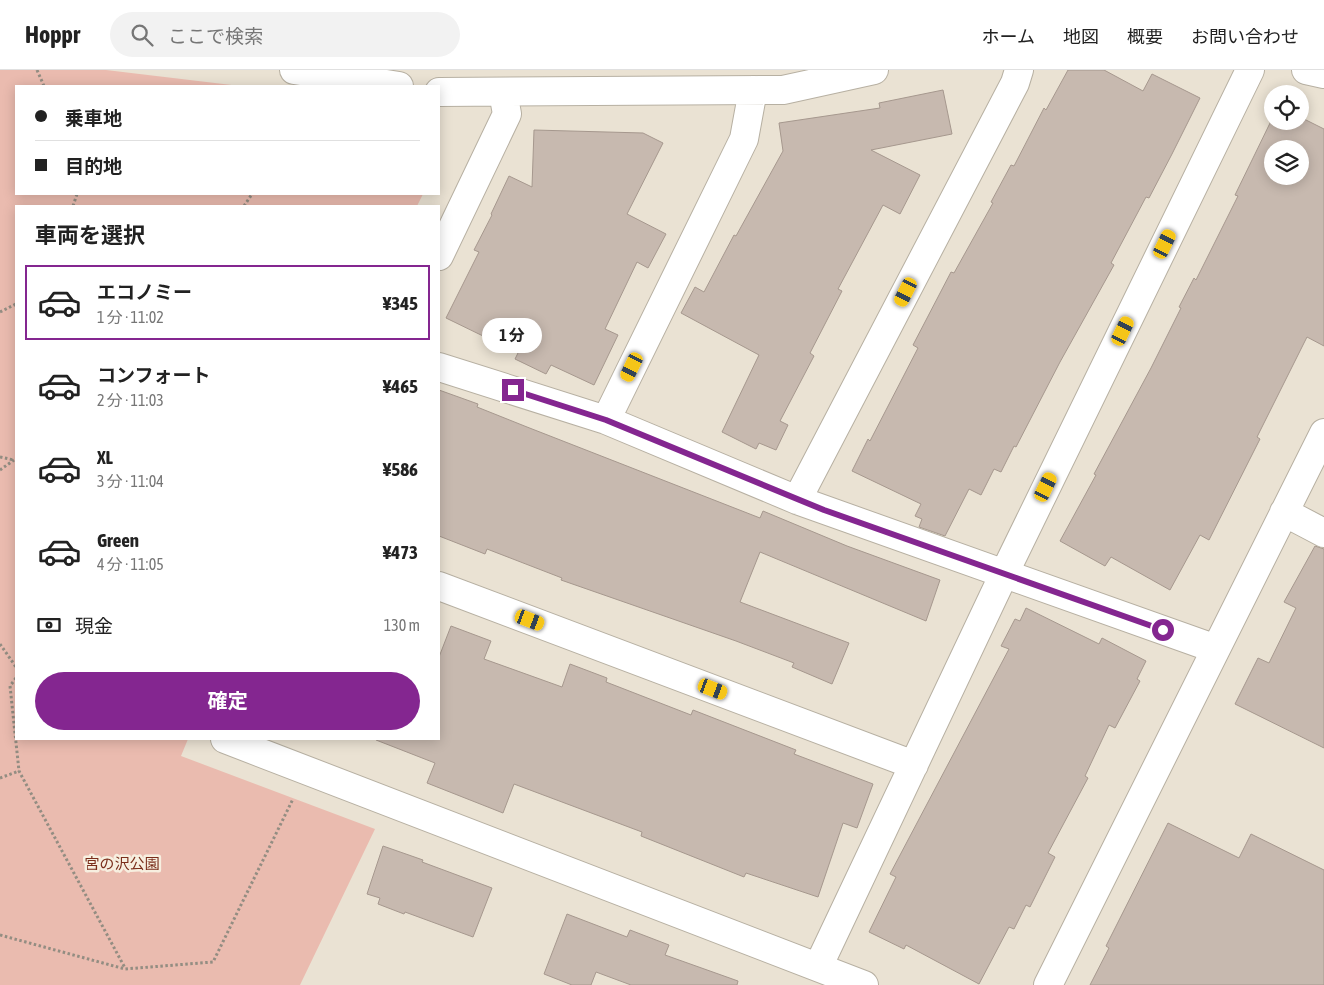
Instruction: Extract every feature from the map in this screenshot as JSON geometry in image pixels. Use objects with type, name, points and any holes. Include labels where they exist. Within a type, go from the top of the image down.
[{"type":"street","points":[[294,70],[392,85]]},
{"type":"street","points":[[440,92],[783,90],[874,70]]},
{"type":"street","points":[[797,500],[1015,83],[1019,70]]},
{"type":"street","points":[[818,967],[1004,574],[1250,70]]},
{"type":"street","points":[[1306,70],[1324,74]]},
{"type":"street","points":[[606,420],[744,139],[754,90]]},
{"type":"street","points":[[440,254],[507,114],[503,92]]},
{"type":"street","points":[[440,367],[606,420],[797,500],[1216,649]]},
{"type":"street","points":[[1048,985],[1324,433]]},
{"type":"street","points":[[1284,512],[1324,533]]},
{"type":"street","points":[[440,586],[914,765]]},
{"type":"street","points":[[228,740],[864,985]]},
{"type":"path","points":[[37,70],[44,85]]},
{"type":"path","points":[[0,312],[15,304]]},
{"type":"path","points":[[0,457],[15,461]]},
{"type":"path","points":[[0,470],[15,461]]},
{"type":"path","points":[[0,644],[15,666]]},
{"type":"path","points":[[15,679],[10,686],[15,733]]},
{"type":"path","points":[[16,740],[19,771],[125,969]]},
{"type":"path","points":[[0,935],[125,969],[213,962],[306,770]]},
{"type":"path","points":[[0,778],[19,771]]},
{"type":"green space","name":"宮の沢公園","points":[[0,70],[106,70],[232,85],[15,85],[15,195],[422,195],[418,205],[15,205],[15,740],[188,740],[181,756],[375,829],[300,985],[0,985]]},
{"type":"building","points":[[1068,70],[1104,70],[1143,91],[1152,74],[1200,98],[1149,198],[1146,197],[1111,263],[1114,265],[1060,362],[1016,447],[1014,446],[1001,472],[994,469],[981,495],[969,489],[945,536],[919,527],[922,519],[915,516],[921,504],[852,471],[868,439],[870,441],[918,348],[913,345],[951,272],[954,273],[993,203],[991,202],[1011,165],[1014,166],[1044,108],[1046,110]]},
{"type":"building","points":[[943,90],[952,134],[871,150],[920,175],[900,214],[883,205],[838,289],[842,291],[810,353],[814,356],[780,421],[788,425],[776,450],[759,443],[756,449],[722,432],[759,355],[681,313],[695,287],[704,292],[734,235],[736,236],[783,151],[779,123],[880,108],[879,103]]},
{"type":"building","points":[[1309,122],[1324,129],[1324,346],[1307,337],[1257,437],[1260,439],[1209,540],[1200,535],[1170,590],[1111,557],[1105,566],[1060,541],[1151,368],[1194,278],[1196,280],[1238,196],[1235,195],[1267,130],[1309,130]]},
{"type":"building","points":[[534,130],[643,133],[663,143],[627,214],[666,234],[648,268],[637,262],[605,329],[618,335],[594,385],[551,365],[546,374],[515,359],[518,353],[446,318],[479,252],[474,250],[509,176],[532,187]]},
{"type":"building","points":[[440,390],[478,404],[477,407],[527,427],[760,518],[763,511],[847,546],[940,580],[926,621],[760,552],[740,602],[849,643],[832,684],[792,667],[794,663],[736,641],[561,580],[562,578],[487,549],[485,554],[440,536]]},
{"type":"building","points":[[1315,546],[1324,549],[1324,748],[1235,704],[1258,658],[1269,663],[1296,608],[1284,602]]},
{"type":"building","points":[[1026,608],[1099,644],[1102,638],[1146,661],[1137,679],[1140,681],[1115,728],[1109,725],[1085,776],[1088,778],[1048,853],[1055,857],[1030,907],[1026,905],[1014,929],[1009,927],[979,984],[906,945],[904,949],[869,932],[896,877],[890,874],[1009,649],[1001,646],[1015,619],[1020,621]]},
{"type":"building","points":[[451,626],[491,641],[484,659],[562,687],[570,664],[607,678],[606,682],[691,715],[693,710],[796,750],[794,754],[873,784],[857,828],[843,823],[818,897],[746,873],[744,877],[641,836],[642,832],[514,784],[503,813],[427,783],[435,763],[376,740],[440,740],[440,654]]},
{"type":"building","points":[[1168,823],[1239,858],[1251,834],[1324,870],[1324,985],[1090,985],[1109,948],[1106,946]]},
{"type":"building","points":[[383,846],[492,888],[473,937],[378,904],[380,898],[367,894]]},
{"type":"building","points":[[567,914],[627,937],[630,930],[669,945],[665,955],[738,981],[737,985],[631,985],[596,972],[591,985],[572,985],[544,974]]},
{"type":"route","points":[[513,390],[606,420],[824,510],[1163,630]]}]
